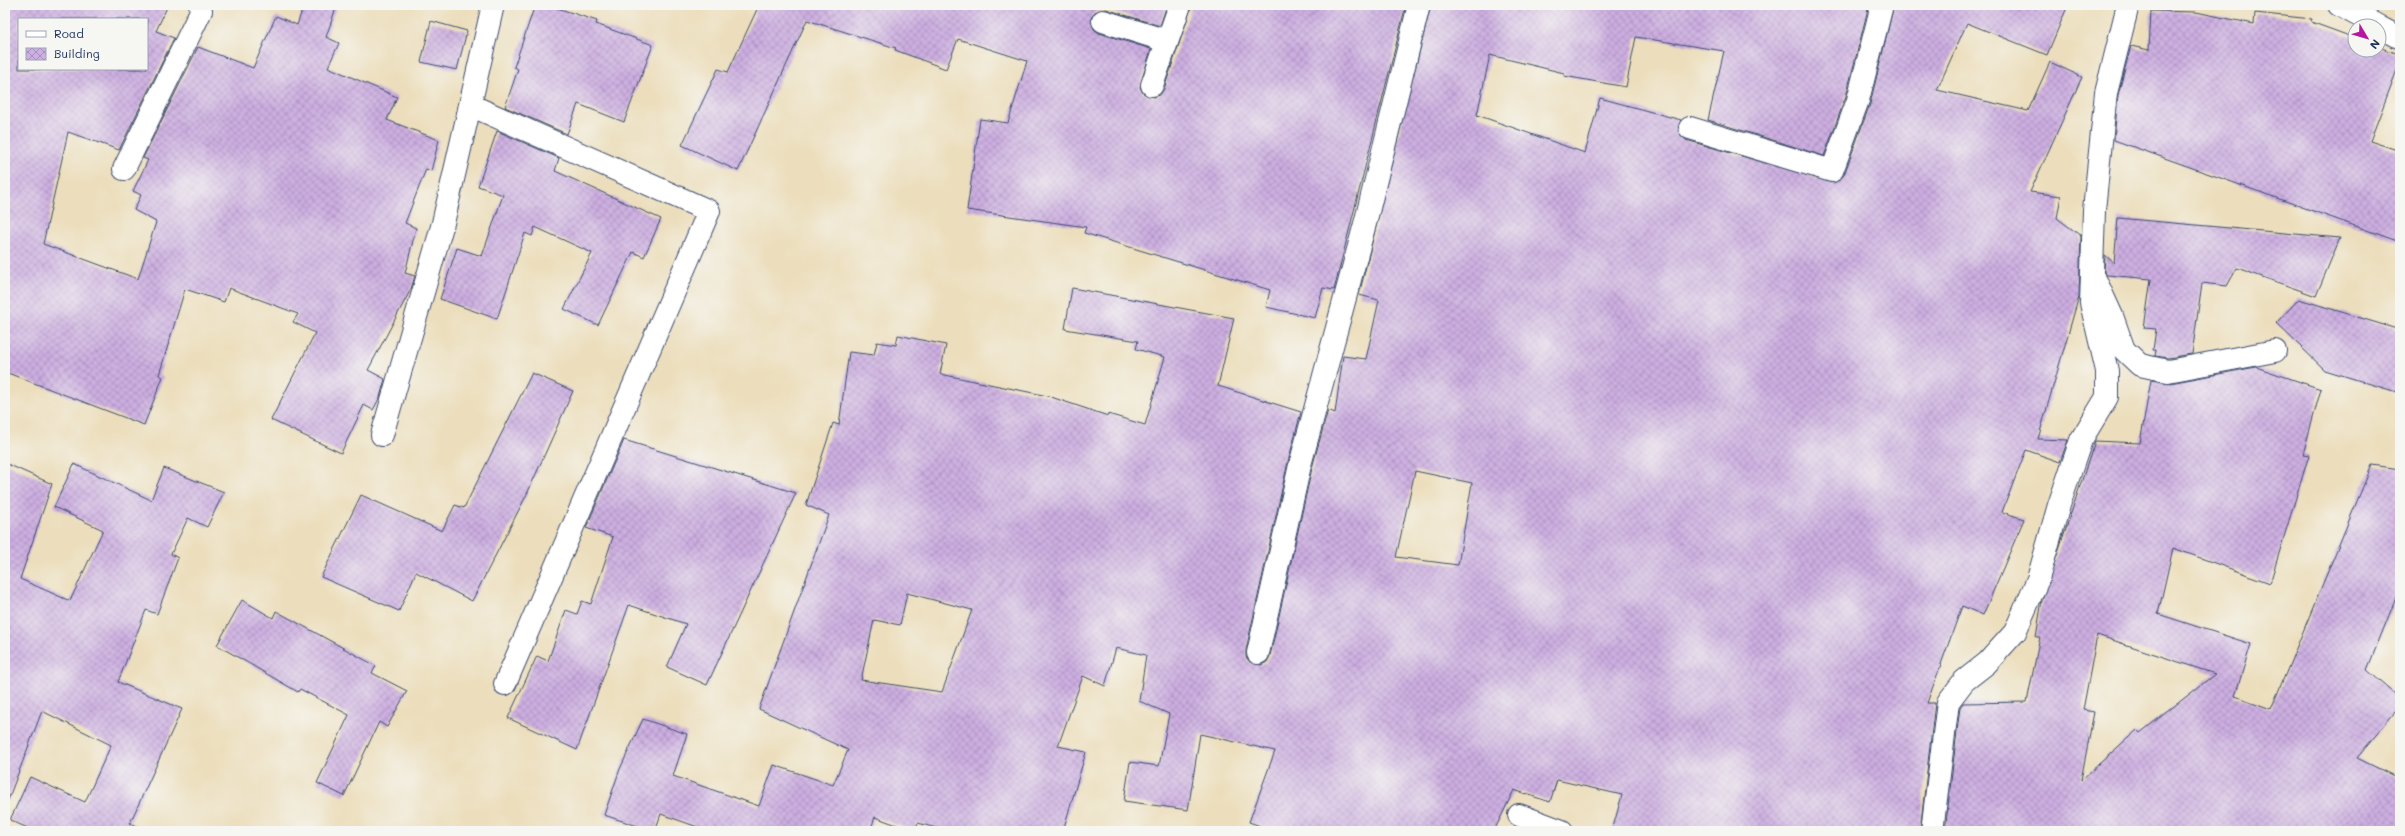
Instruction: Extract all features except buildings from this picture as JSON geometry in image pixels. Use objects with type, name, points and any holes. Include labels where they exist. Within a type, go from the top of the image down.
[{"type":"street","points":[[124,169],[201,11],[200,5]]},
{"type":"street","points":[[382,435],[443,223],[493,5]]},
{"type":"street","points":[[1152,85],[1180,5]]},
{"type":"street","points":[[1258,653],[1300,464],[1366,220],[1419,5]]},
{"type":"street","points":[[1690,128],[1832,171],[1858,100],[1882,5]]},
{"type":"street","points":[[1932,831],[1948,702],[1964,681],[1987,663],[2015,632],[2038,579],[2059,505],[2081,440],[2107,397],[2107,371],[2091,303],[2094,210],[2106,93],[2128,5]]},
{"type":"street","points":[[2339,5],[2363,18]]},
{"type":"street","points":[[1103,21],[1167,41]]},
{"type":"street","points":[[2387,31],[2400,38]]},
{"type":"street","points":[[470,105],[709,211],[505,684]]},
{"type":"street","points":[[2093,275],[2112,316],[2124,350],[2140,365],[2168,371],[2275,351]]},
{"type":"street","points":[[1518,815],[1562,831]]}]
